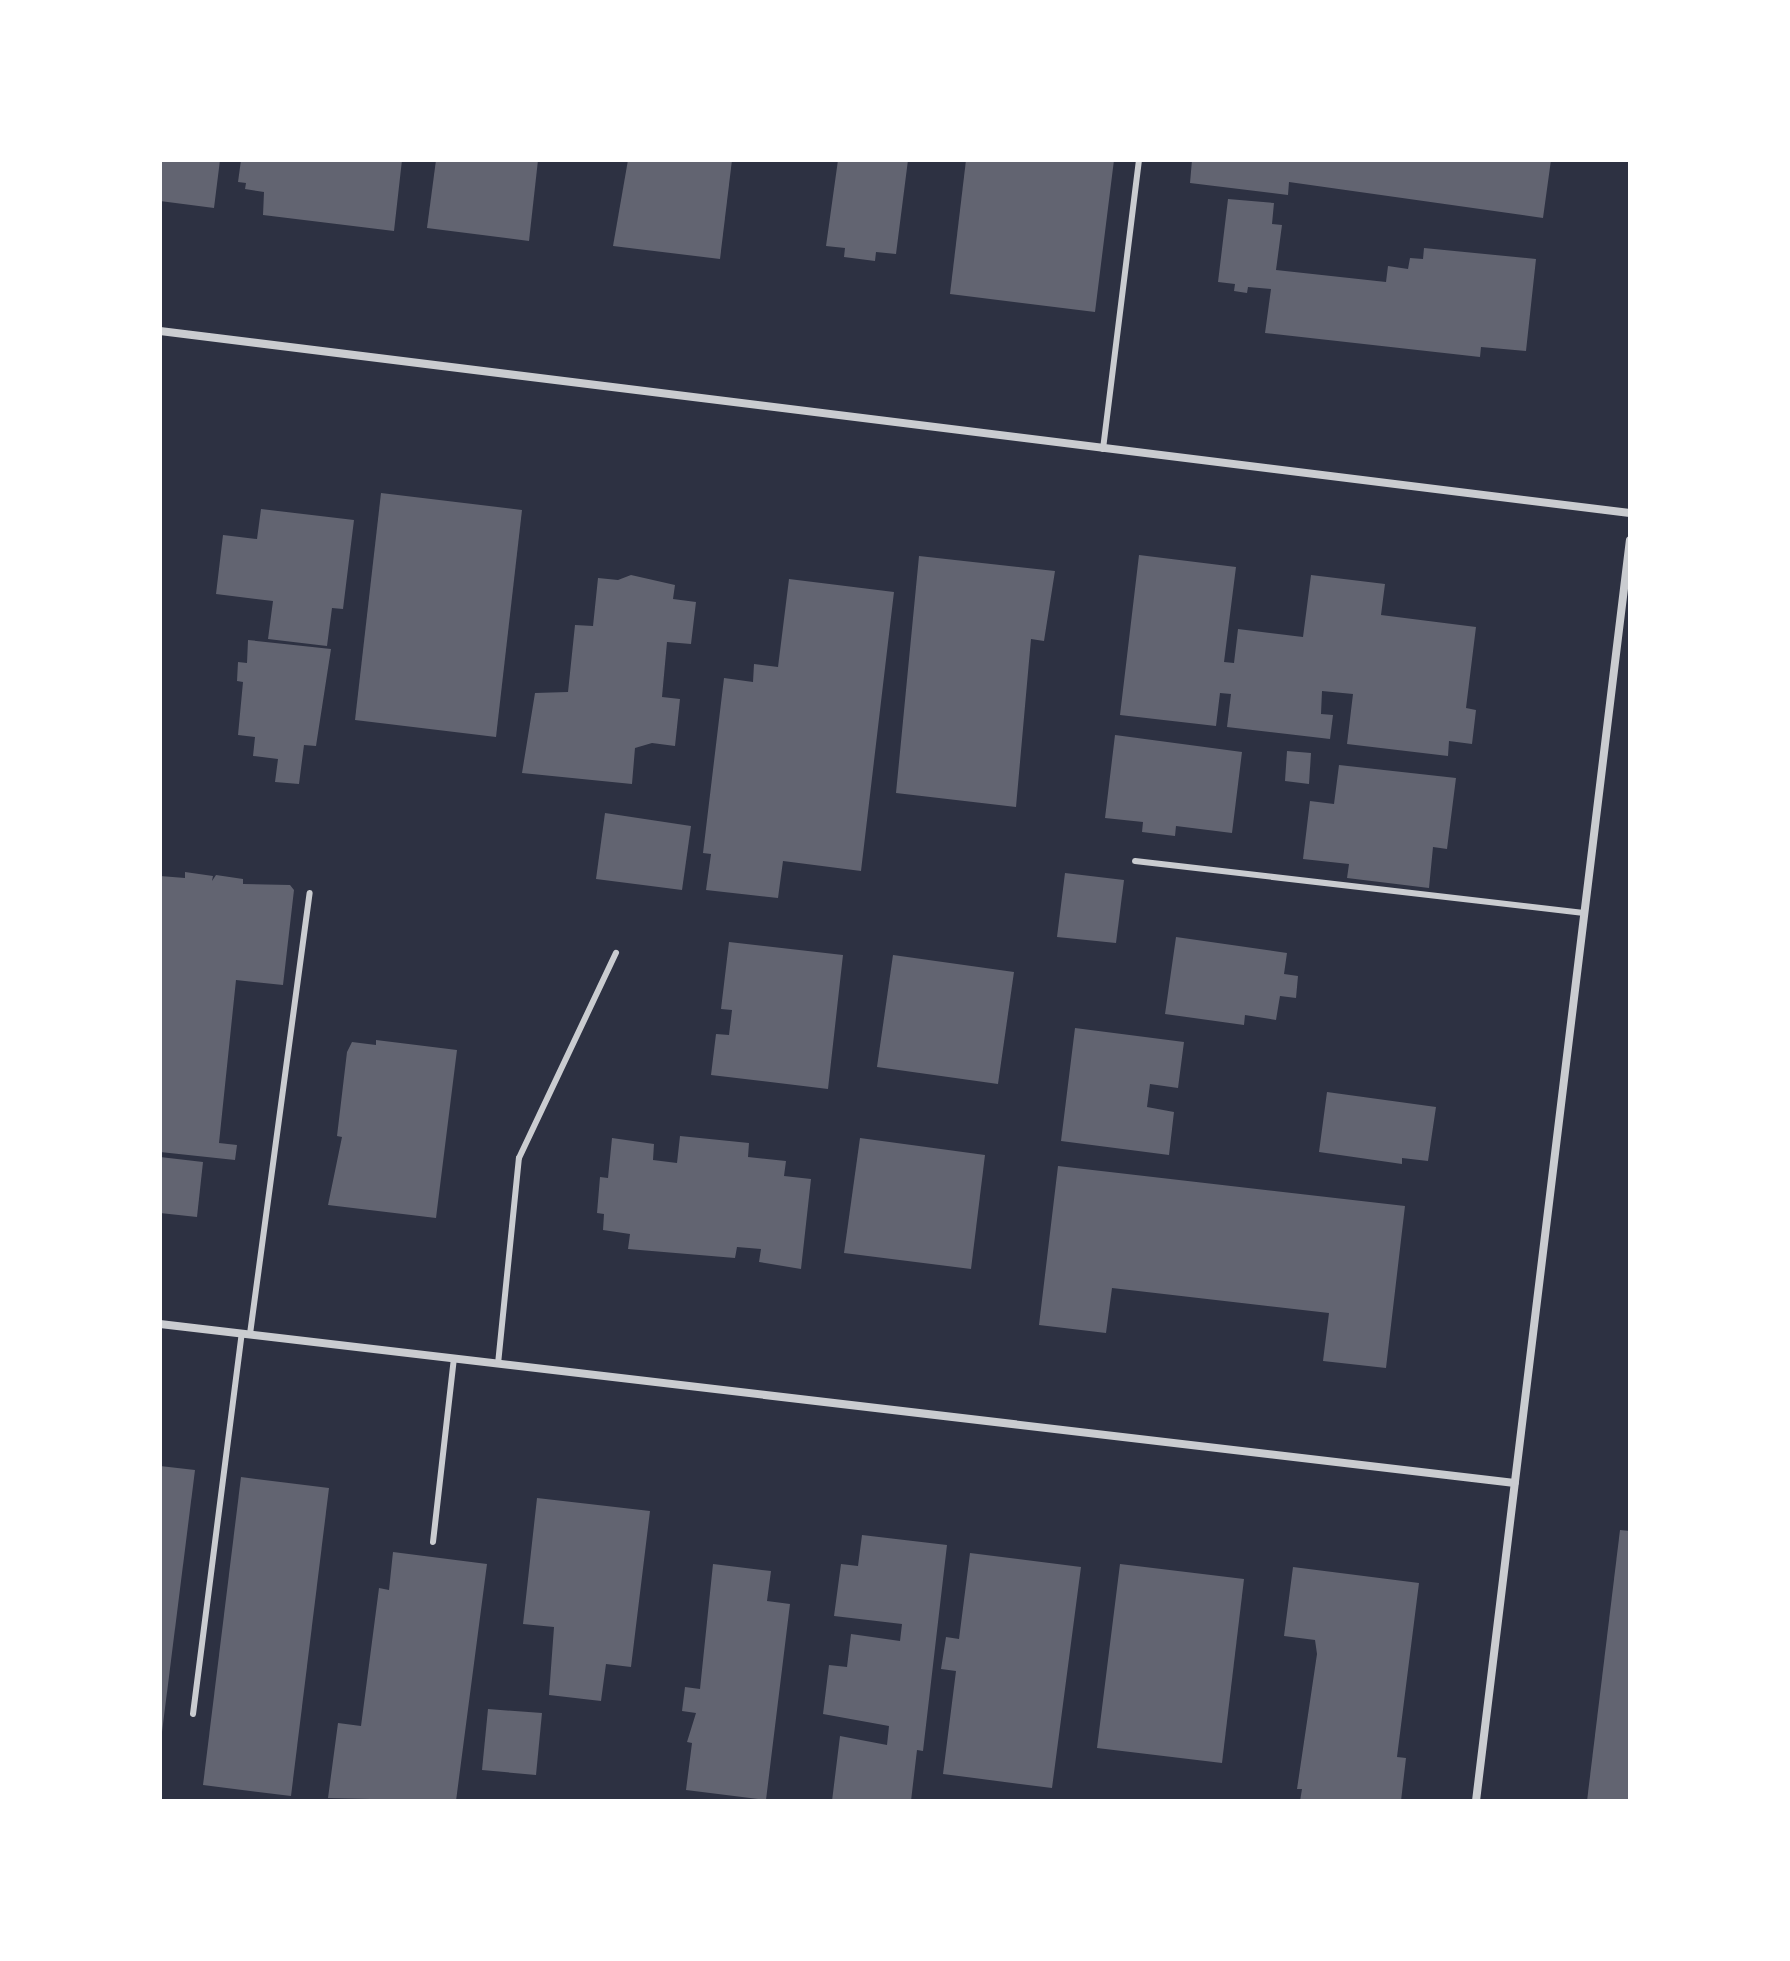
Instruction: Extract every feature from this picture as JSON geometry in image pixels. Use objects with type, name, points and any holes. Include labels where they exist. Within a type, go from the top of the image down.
[{"type":"street","points":[[160,331],[1630,513]]},
{"type":"street","points":[[1476,1801],[1630,540]]},
{"type":"street","points":[[160,1324],[1515,1483]]},
{"type":"lane","points":[[1103,449],[1139,160]]},
{"type":"lane","points":[[1135,861],[1584,913]]},
{"type":"lane","points":[[193,1714],[310,893]]},
{"type":"lane","points":[[498,1364],[519,1158],[616,953]]},
{"type":"lane","points":[[433,1542],[454,1358]]},
{"type":"building","points":[[160,160],[220,160],[214,208],[160,201]]},
{"type":"building","points":[[241,160],[402,160],[394,231],[263,215],[264,192],[245,189],[246,183],[238,182]]},
{"type":"building","points":[[436,160],[538,160],[529,241],[427,228]]},
{"type":"building","points":[[628,160],[732,160],[720,259],[613,246]]},
{"type":"building","points":[[838,160],[908,160],[896,254],[876,252],[875,261],[844,257],[845,248],[826,246]]},
{"type":"building","points":[[966,160],[1114,160],[1095,312],[950,294]]},
{"type":"building","points":[[1192,160],[1551,160],[1543,218],[1289,182],[1288,195],[1190,183]]},
{"type":"building","points":[[1228,199],[1274,203],[1272,224],[1282,225],[1276,270],[1386,282],[1388,266],[1408,269],[1410,258],[1423,259],[1424,248],[1536,259],[1526,351],[1481,347],[1480,357],[1265,333],[1271,289],[1248,287],[1247,293],[1234,291],[1235,284],[1218,282]]},
{"type":"building","points":[[381,493],[522,510],[496,737],[355,720]]},
{"type":"building","points":[[261,509],[354,520],[343,609],[332,608],[327,646],[268,639],[273,601],[216,594],[223,535],[257,539]]},
{"type":"building","points":[[1139,555],[1236,567],[1224,662],[1234,663],[1238,629],[1303,637],[1311,575],[1385,584],[1381,615],[1476,627],[1466,708],[1476,710],[1472,744],[1449,741],[1448,756],[1347,744],[1353,694],[1322,691],[1321,714],[1333,715],[1330,739],[1227,727],[1231,694],[1220,693],[1216,726],[1120,715]]},
{"type":"building","points":[[919,556],[1055,571],[1044,641],[1031,639],[1016,807],[896,793]]},
{"type":"building","points":[[631,575],[675,585],[673,599],[696,602],[691,644],[667,642],[662,697],[680,699],[675,746],[652,743],[635,748],[632,784],[522,773],[535,693],[568,692],[575,625],[593,626],[598,578],[618,580]]},
{"type":"building","points":[[789,579],[894,592],[861,871],[783,861],[778,898],[706,890],[711,854],[703,853],[724,678],[753,682],[754,664],[778,667]]},
{"type":"building","points":[[248,640],[331,649],[316,746],[304,745],[299,784],[275,782],[278,759],[253,756],[255,737],[238,735],[243,682],[237,681],[238,662],[247,663]]},
{"type":"building","points":[[1115,735],[1242,752],[1232,833],[1176,826],[1175,836],[1142,832],[1143,822],[1105,818]]},
{"type":"building","points":[[1287,751],[1311,753],[1309,784],[1285,781]]},
{"type":"building","points":[[1339,765],[1456,778],[1447,849],[1433,847],[1429,888],[1347,878],[1349,864],[1303,859],[1310,801],[1334,804]]},
{"type":"building","points":[[605,813],[691,826],[682,890],[596,879]]},
{"type":"building","points":[[185,872],[213,876],[212,881],[216,875],[243,879],[243,884],[290,885],[294,890],[283,985],[236,980],[219,1143],[237,1145],[235,1160],[160,1152],[160,876],[185,878]]},
{"type":"building","points":[[1065,873],[1124,880],[1116,943],[1057,937]]},
{"type":"building","points":[[1176,937],[1287,953],[1284,974],[1298,976],[1296,998],[1280,996],[1276,1020],[1245,1015],[1244,1025],[1165,1014]]},
{"type":"building","points":[[729,942],[843,955],[828,1089],[711,1075],[716,1034],[729,1035],[732,1010],[721,1009]]},
{"type":"building","points":[[893,955],[1014,972],[998,1084],[877,1067]]},
{"type":"building","points":[[1075,1028],[1184,1042],[1178,1088],[1150,1084],[1147,1107],[1174,1112],[1169,1155],[1061,1141]]},
{"type":"building","points":[[376,1040],[457,1050],[436,1218],[328,1205],[342,1137],[337,1136],[347,1052],[352,1042],[376,1045]]},
{"type":"building","points":[[1327,1092],[1436,1107],[1428,1161],[1402,1158],[1402,1164],[1319,1152]]},
{"type":"building","points":[[680,1136],[749,1143],[748,1157],[786,1161],[784,1176],[811,1179],[801,1269],[759,1262],[761,1249],[737,1247],[735,1258],[628,1249],[630,1234],[603,1230],[604,1214],[597,1213],[600,1177],[608,1178],[612,1138],[654,1144],[653,1160],[677,1163]]},
{"type":"building","points":[[860,1138],[985,1155],[971,1269],[844,1253]]},
{"type":"building","points":[[160,1157],[203,1162],[197,1217],[160,1213]]},
{"type":"building","points":[[1058,1166],[1405,1206],[1386,1368],[1323,1361],[1329,1313],[1112,1288],[1106,1333],[1039,1325]]},
{"type":"building","points":[[160,1466],[195,1470],[162,1732],[160,1732]]},
{"type":"building","points":[[241,1477],[329,1488],[291,1796],[203,1785]]},
{"type":"building","points":[[537,1498],[650,1511],[631,1667],[606,1664],[601,1701],[549,1695],[554,1627],[523,1624]]},
{"type":"building","points":[[1620,1530],[1630,1531],[1630,1801],[1587,1801]]},
{"type":"building","points":[[862,1535],[947,1545],[923,1751],[917,1750],[911,1801],[832,1801],[840,1736],[887,1745],[889,1726],[823,1714],[829,1665],[847,1667],[851,1634],[900,1641],[902,1624],[834,1616],[841,1564],[858,1566]]},
{"type":"building","points":[[393,1552],[487,1564],[456,1801],[328,1798],[338,1723],[361,1726],[379,1588],[389,1590]]},
{"type":"building","points":[[970,1553],[1081,1567],[1052,1788],[943,1774],[956,1671],[941,1669],[946,1637],[959,1639]]},
{"type":"building","points":[[713,1564],[771,1571],[767,1601],[790,1604],[766,1800],[686,1790],[692,1743],[687,1742],[696,1713],[682,1711],[685,1687],[700,1689]]},
{"type":"building","points":[[1120,1564],[1244,1579],[1222,1763],[1097,1748]]},
{"type":"building","points":[[1293,1567],[1419,1583],[1397,1757],[1406,1758],[1401,1801],[1300,1801],[1302,1789],[1297,1789],[1317,1654],[1315,1640],[1284,1636]]},
{"type":"building","points":[[488,1709],[542,1713],[536,1775],[482,1770]]}]
